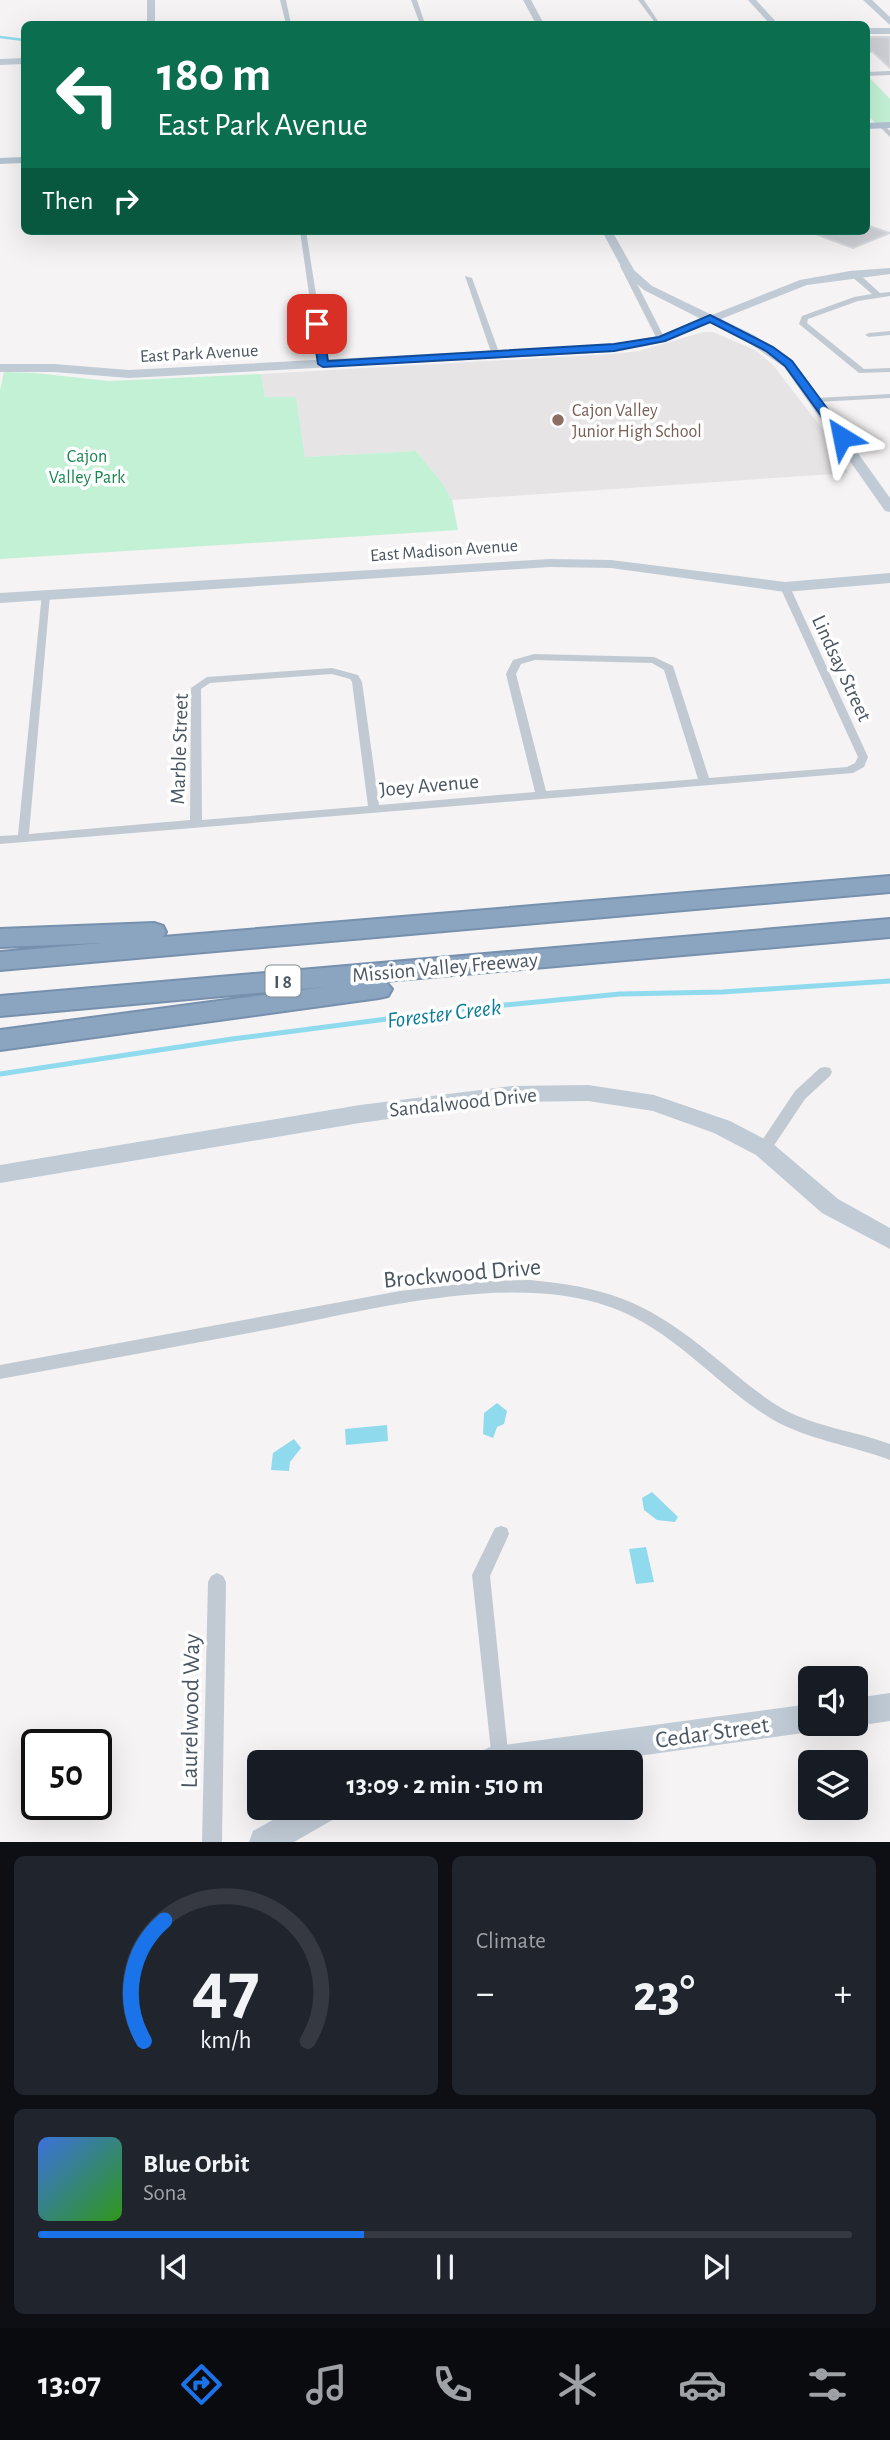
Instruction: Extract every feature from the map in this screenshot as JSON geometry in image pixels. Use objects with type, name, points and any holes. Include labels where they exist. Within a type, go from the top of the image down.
[{"type":"highway","name":"I 8","points":[[0,961],[890,884]]},
{"type":"highway","points":[[0,938],[480,918]]},
{"type":"highway","name":"Mission Valley Freeway","points":[[0,1006],[890,928]]},
{"type":"highway","points":[[665,948],[890,945]]},
{"type":"highway","points":[[0,1040],[398,987],[566,957]]},
{"type":"main road","points":[[0,161],[21,160]]},
{"type":"main road","points":[[0,168],[21,167]]},
{"type":"street","points":[[151,0],[151,21]]},
{"type":"street","points":[[283,0],[288,21]]},
{"type":"street","points":[[414,0],[422,21]]},
{"type":"street","points":[[527,0],[538,21]]},
{"type":"street","points":[[641,0],[656,21]]},
{"type":"street","points":[[752,0],[771,21]]},
{"type":"street","points":[[867,0],[890,22]]},
{"type":"street","points":[[870,32],[890,31]]},
{"type":"street","points":[[0,62],[21,61]]},
{"type":"street","points":[[870,74],[890,73]]},
{"type":"street","points":[[886,125],[890,135]]},
{"type":"street","points":[[304,235],[323,364]]},
{"type":"street","points":[[609,235],[661,339]]},
{"type":"street","points":[[623,262],[648,288],[769,349],[788,364],[890,508]]},
{"type":"street","name":"East Park Avenue","points":[[0,368],[54,368],[129,374],[614,348],[661,339],[782,289],[854,274],[890,271]]},
{"type":"street","points":[[854,274],[877,295]]},
{"type":"street","points":[[468,278],[496,355]]},
{"type":"street","points":[[890,294],[857,299],[805,318],[803,324],[862,371],[890,370]]},
{"type":"street","points":[[869,335],[890,333]]},
{"type":"street","points":[[816,400],[890,396]]},
{"type":"street","name":"East Madison Avenue","points":[[0,598],[550,563],[611,564],[785,587],[890,578]]},
{"type":"street","name":"Lindsay Street","points":[[785,587],[863,757],[860,765]]},
{"type":"street","points":[[23,838],[45,595]]},
{"type":"street","points":[[541,794],[512,674],[517,662],[534,657],[654,660],[669,668],[704,781]]},
{"type":"street","name":"Marble Street","points":[[196,823],[195,688],[207,680],[332,671],[354,677],[357,682],[374,809]]},
{"type":"street","name":"Joey Avenue","points":[[0,840],[849,770],[860,765]]},
{"type":"street","points":[[764,1149],[800,1095],[825,1072]]},
{"type":"street","name":"Sandalwood Drive","points":[[0,1174],[360,1114],[512,1094],[566,1092],[610,1095],[666,1106],[722,1127],[764,1149],[830,1206],[890,1239]]},
{"type":"street","name":"Brockwood Drive","points":[[0,1372],[419,1295],[540,1286],[585,1293],[636,1311],[660,1323],[758,1402],[779,1415],[817,1432],[857,1440],[890,1452]]},
{"type":"street","points":[[494,1750],[481,1575],[501,1534]]},
{"type":"street","name":"Laurelwood Way","points":[[212,1842],[217,1582]]},
{"type":"street","points":[[868,1710],[890,1707]]},
{"type":"street","name":"Cedar Street","points":[[576,1750],[798,1720]]},
{"type":"street","points":[[264,1842],[302,1820]]},
{"type":"shaded area","name":"Cajon Valley Junior High School","points":[[703,332],[713,332],[755,350],[773,365],[833,443],[848,473],[452,500],[441,481],[416,451],[305,457],[296,397],[265,397],[261,374],[613,354],[639,351]]},
{"type":"green space","points":[[870,78],[890,99],[890,124],[876,124],[870,117]]},
{"type":"green space","name":"Cajon Valley Park","points":[[4,372],[109,381],[261,374],[265,397],[296,397],[305,457],[416,451],[441,481],[452,500],[458,530],[0,559],[0,390]]},
{"type":"water","points":[[497,1403],[507,1411],[504,1424],[497,1427],[493,1438],[483,1434],[484,1413]]},
{"type":"water","points":[[387,1425],[388,1441],[346,1445],[345,1429]]},
{"type":"water","points":[[294,1439],[301,1448],[290,1462],[289,1471],[271,1470],[273,1453]]},
{"type":"water","points":[[652,1492],[678,1517],[675,1522],[657,1520],[644,1510],[642,1498]]},
{"type":"water","points":[[646,1547],[654,1582],[636,1584],[629,1549]]},
{"type":"building","points":[[870,37],[890,37],[890,68],[870,52]]},
{"type":"building","points":[[870,226],[890,233],[853,248],[818,235],[870,235]]},
{"type":"waterway","points":[[0,37],[21,40]]},
{"type":"waterway","name":"Forester Creek","points":[[0,1074],[232,1039],[464,1009],[620,994],[722,992],[890,981]]},
{"type":"place","name":"Cajon Valley Junior High School","points":[[558,420]]},
{"type":"route","points":[[317,324],[323,364],[614,348],[661,339],[710,318],[769,349],[788,364],[842,437]]}]
